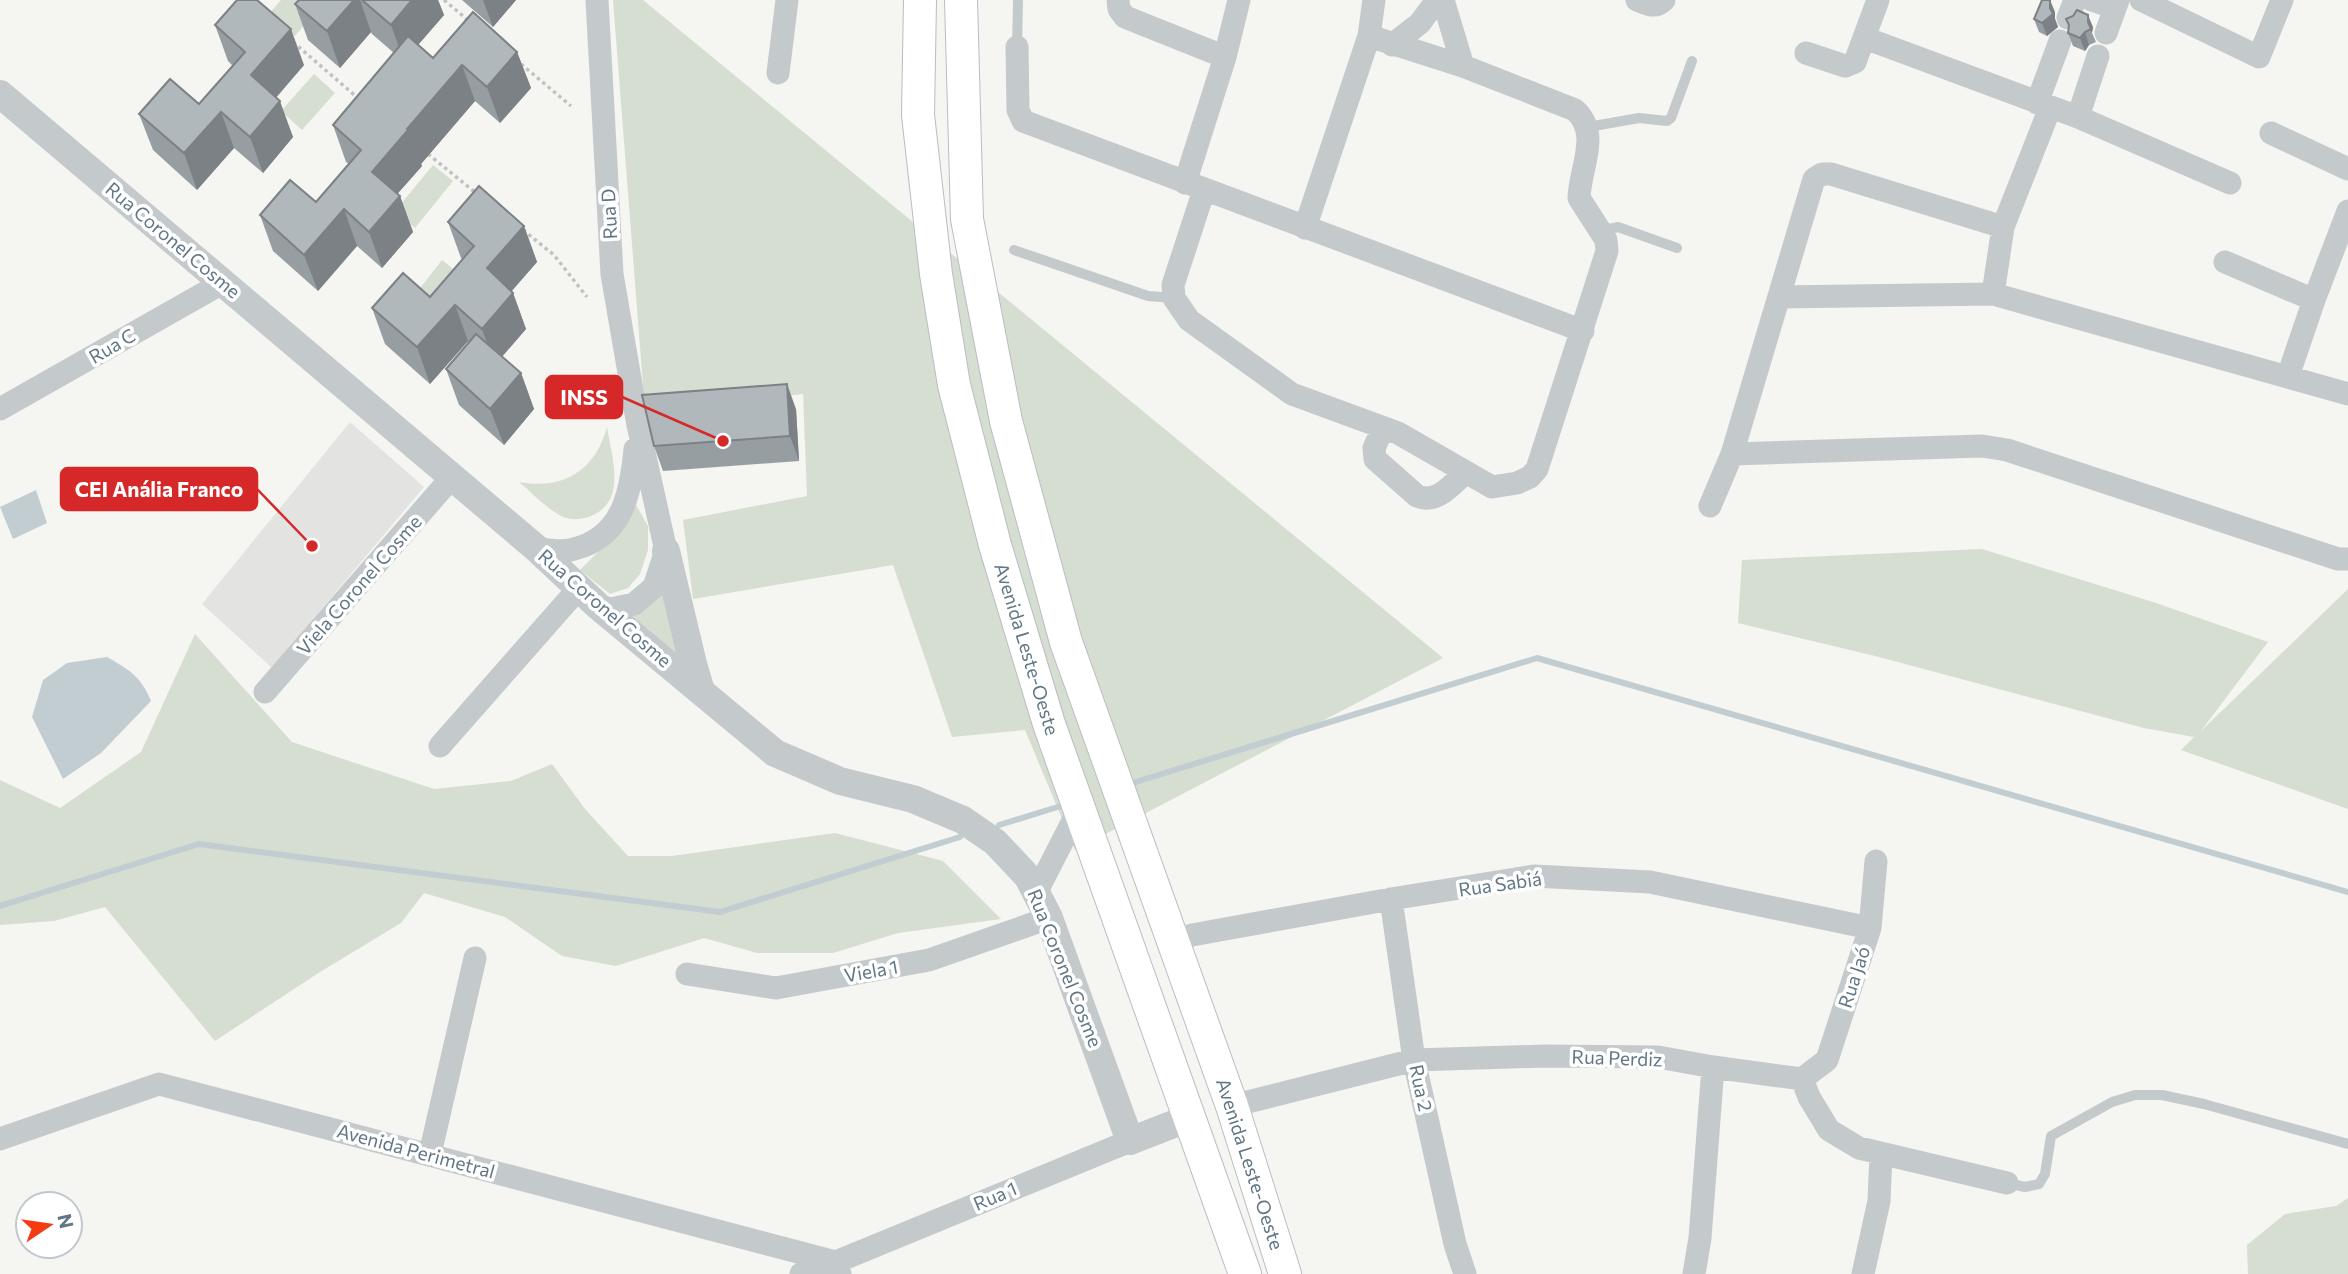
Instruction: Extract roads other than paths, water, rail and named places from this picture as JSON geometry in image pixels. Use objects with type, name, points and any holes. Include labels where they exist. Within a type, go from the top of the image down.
[{"type":"main road","name":"Avenida Leste-Oeste","points":[[920,0],[918,115],[936,274],[954,385],[995,545],[1041,699],[1245,1274]]},
{"type":"main road","name":"Avenida Leste-Oeste","points":[[961,0],[967,219],[1006,421],[1066,642],[1232,1106],[1286,1274]]},
{"type":"main road","points":[[983,496],[997,508],[1007,508],[1017,504],[1024,490]]},
{"type":"main road","points":[[995,545],[1020,535],[1036,536]]},
{"type":"main road","points":[[1225,1219],[1263,1204]]},
{"type":"street","name":"Rua D","points":[[597,0],[612,274],[638,425],[666,551]]},
{"type":"street","points":[[778,74],[788,0]]},
{"type":"street","points":[[1118,0],[1119,9],[1125,17],[1225,57]]},
{"type":"street","points":[[1239,0],[1173,285],[1174,298],[1189,320],[1292,394],[1398,433],[1492,487],[1517,483],[1530,477],[1537,469],[1607,251],[1606,240],[1579,198],[1589,138],[1588,127],[1584,118],[1575,110],[1463,66],[1369,36]]},
{"type":"street","points":[[1305,228],[1369,36],[1374,0]]},
{"type":"street","points":[[1392,45],[1419,23],[1437,0]]},
{"type":"street","points":[[1443,0],[1463,66]]},
{"type":"street","points":[[1637,0],[1651,6],[1664,0]]},
{"type":"street","points":[[1807,53],[1845,66],[1855,62],[1878,0]]},
{"type":"street","points":[[2092,0],[2116,4],[2106,33]]},
{"type":"street","points":[[2141,0],[2259,57],[2282,0]]},
{"type":"street","points":[[1865,38],[2078,117],[2230,183]]},
{"type":"street","points":[[1993,294],[2003,227],[2044,105],[2060,41]]},
{"type":"street","points":[[1017,47],[1018,110],[1023,121],[1583,331]]},
{"type":"street","points":[[2078,117],[2098,56]]},
{"type":"street","name":"Rua Coronel Cosme","points":[[0,94],[536,548],[588,597],[775,753],[840,781],[914,799],[963,820],[995,842],[1028,877],[1049,918],[1130,1141]]},
{"type":"street","points":[[2271,132],[2348,169]]},
{"type":"street","points":[[1710,506],[1732,454],[1814,178],[1831,174],[2003,227]]},
{"type":"street","points":[[2288,376],[2348,211]]},
{"type":"street","points":[[2225,262],[2314,300]]},
{"type":"street","name":"Rua C","points":[[0,409],[224,282]]},
{"type":"street","points":[[1779,297],[1993,294],[2348,394]]},
{"type":"street","name":"Rua D","points":[[536,548],[561,551],[575,549],[599,538],[622,514],[632,484],[638,425]]},
{"type":"street","points":[[1383,428],[1374,448],[1375,459],[1417,496],[1423,499],[1435,498],[1466,472]]},
{"type":"street","points":[[1732,454],[1982,446],[2007,450],[2338,559],[2348,559]]},
{"type":"street","name":"Viela Coronel Cosme","points":[[265,692],[452,477]]},
{"type":"street","points":[[440,746],[588,597],[611,609],[634,604],[654,587],[666,551]]},
{"type":"street","points":[[666,551],[701,691]]},
{"type":"street","points":[[1036,893],[1079,809]]},
{"type":"street","name":"Rua Jaó","points":[[1802,1079],[1827,1060],[1870,928],[1876,861]]},
{"type":"street","name":"Rua Sabiá","points":[[1173,942],[1192,935],[1534,876],[1650,882],[1870,928]]},
{"type":"street","name":"Rua 2","points":[[1391,899],[1415,1060],[1455,1244],[1465,1274]]},
{"type":"street","name":"Viela 1","points":[[687,974],[776,988],[929,960],[1049,918]]},
{"type":"street","points":[[430,1154],[475,958]]},
{"type":"street","name":"Rua Perdiz","points":[[1232,1106],[1415,1060],[1546,1056],[1658,1057],[1802,1079]]},
{"type":"street","points":[[1694,1274],[1700,1238],[1713,1067]]},
{"type":"street","points":[[1802,1079],[1809,1097],[1829,1130],[1859,1148],[2007,1183]]},
{"type":"street","name":"Avenida Perimetral","points":[[0,1139],[159,1084],[430,1154],[838,1268]]},
{"type":"street","name":"Rua 1","points":[[801,1274],[838,1268],[1189,1118]]},
{"type":"street","points":[[1863,1274],[1879,1200],[1881,1154]]},
{"type":"lane","points":[[1017,47],[1018,0]]},
{"type":"lane","points":[[1588,127],[1639,118],[1667,121],[1671,118],[1692,61]]},
{"type":"lane","points":[[1599,231],[1618,227],[1677,248]]},
{"type":"lane","points":[[1014,250],[1148,296],[1174,298]]},
{"type":"lane","points":[[2007,1183],[2025,1188],[2039,1184],[2045,1174],[2051,1136],[2112,1102],[2135,1095],[2162,1095],[2204,1104],[2348,1144]]},
{"type":"waterway","points":[[1126,785],[1537,658],[2348,892]]},
{"type":"waterway","points":[[999,825],[1064,805]]},
{"type":"waterway","points":[[0,906],[199,844],[720,912],[960,837]]},
{"type":"place","name":"INSS","points":[[723,441]]},
{"type":"place","name":"CEI Anália Franco","points":[[312,546]]}]
